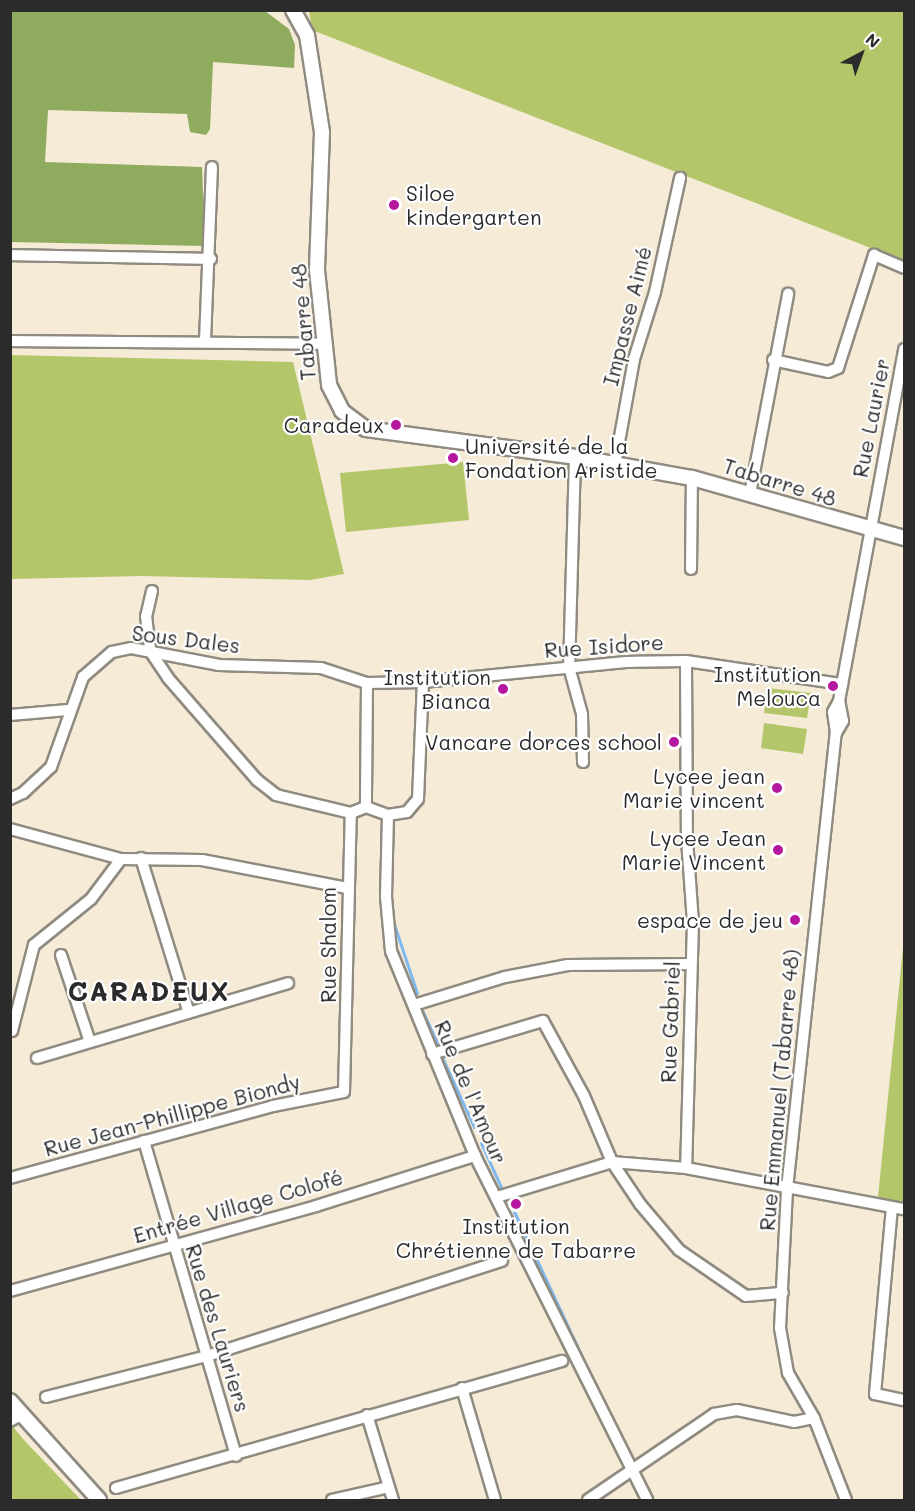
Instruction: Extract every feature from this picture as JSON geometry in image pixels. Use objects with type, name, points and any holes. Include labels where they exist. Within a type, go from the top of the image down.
[{"type":"street","name":"Tabarre 48","points":[[293,10],[307,35],[322,132],[317,270],[329,385],[342,411],[366,429],[575,457],[692,478],[869,531],[904,538]]},
{"type":"street","points":[[205,341],[211,259],[212,167]]},
{"type":"street","name":"Impasse Aimé","points":[[615,464],[634,359],[655,292],[680,178]]},
{"type":"street","points":[[10,255],[211,259]]},
{"type":"street","points":[[773,360],[828,372],[838,368],[874,255],[904,268]]},
{"type":"street","points":[[750,494],[773,360],[788,294]]},
{"type":"street","points":[[10,341],[205,341],[324,345]]},
{"type":"street","name":"Rue Laurier","points":[[869,531],[904,349]]},
{"type":"street","points":[[575,457],[569,667],[582,714],[583,762]]},
{"type":"street","points":[[691,569],[692,478]]},
{"type":"street","name":"Rue Emmanuel (Tabarre 48)","points":[[846,1500],[814,1418],[788,1372],[780,1328],[787,1189],[836,733],[833,712],[839,701],[869,531]]},
{"type":"street","points":[[152,591],[146,616],[150,651],[168,678],[257,780],[276,795],[351,813],[366,807],[388,815],[406,812],[418,799],[423,682]]},
{"type":"street","name":"Sous Dales","points":[[10,798],[23,793],[51,767],[68,710],[83,677],[112,652],[131,648],[219,664],[321,668],[367,683]]},
{"type":"street","name":"Rue Isidore","points":[[367,683],[423,682],[569,667],[686,661],[842,684]]},
{"type":"street","name":"Rue Gabriel","points":[[686,661],[691,964],[686,1168]]},
{"type":"street","points":[[366,807],[367,683]]},
{"type":"street","points":[[10,715],[68,710]]},
{"type":"street","name":"Rue Shalom","points":[[344,1092],[348,1054],[347,888],[351,813]]},
{"type":"street","name":"Rue de l'Amour","points":[[388,815],[386,897],[391,951],[475,1156],[647,1500]]},
{"type":"street","points":[[10,829],[121,859],[202,860],[347,888]]},
{"type":"street","points":[[141,858],[188,1010]]},
{"type":"street","points":[[12,1031],[34,945],[91,899],[121,859]]},
{"type":"street","points":[[61,955],[89,1039]]},
{"type":"street","points":[[414,1005],[505,977],[568,964],[691,964]]},
{"type":"street","points":[[37,1058],[89,1039],[288,983]]},
{"type":"street","points":[[432,1054],[543,1021],[584,1096],[612,1162],[640,1204],[679,1250],[746,1296],[783,1293]]},
{"type":"street","name":"Rue Jean-Phillippe Biondy","points":[[10,1178],[273,1106],[344,1092]]},
{"type":"street","name":"Rue des Lauriers","points":[[144,1141],[236,1456]]},
{"type":"street","name":"Entrée Village Colofé","points":[[10,1291],[316,1206],[475,1156]]},
{"type":"street","points":[[497,1197],[612,1162],[686,1168],[787,1189],[904,1209]]},
{"type":"street","points":[[892,1207],[875,1394],[904,1400]]},
{"type":"street","points":[[46,1397],[207,1356],[502,1261]]},
{"type":"street","points":[[116,1488],[236,1456],[367,1414],[562,1361]]},
{"type":"street","points":[[462,1388],[495,1500]]},
{"type":"street","points":[[10,1401],[16,1418],[99,1500]]},
{"type":"street","points":[[588,1500],[630,1468],[703,1420],[728,1410],[794,1422],[814,1418]]},
{"type":"street","points":[[367,1414],[393,1500]]},
{"type":"street","points":[[332,1500],[389,1486]]},
{"type":"green space","points":[[11,11],[265,11],[289,29],[295,45],[294,68],[213,62],[210,129],[206,135],[190,132],[187,114],[48,110],[45,162],[202,167],[205,246],[11,242]]},
{"type":"green space","points":[[309,11],[904,12],[904,261],[312,30]]},
{"type":"green space","points":[[10,355],[293,362],[344,574],[310,580],[141,576],[11,579]]},
{"type":"green space","points":[[463,462],[469,520],[346,532],[340,473]]},
{"type":"green space","points":[[768,688],[811,693],[807,718],[764,713]]},
{"type":"green space","points":[[764,723],[807,729],[803,754],[761,748]]},
{"type":"green space","points":[[904,938],[904,1203],[878,1197]]},
{"type":"green space","points":[[10,1423],[24,1440],[81,1500],[11,1500]]},
{"type":"waterway","points":[[393,921],[417,993]]},
{"type":"waterway","points":[[422,1010],[439,1047]]},
{"type":"waterway","points":[[442,1057],[474,1127]]},
{"type":"waterway","points":[[481,1143],[501,1187]]},
{"type":"waterway","points":[[511,1205],[598,1391]]},
{"type":"place","name":"Siloe kindergarten","points":[[394,205]]},
{"type":"place","name":"Caradeux","points":[[396,425]]},
{"type":"place","name":"Université de la Fondation Aristide","points":[[453,458]]},
{"type":"place","name":"Institution Melouca","points":[[833,686]]},
{"type":"place","name":"Institution Bianca","points":[[503,689]]},
{"type":"place","name":"Vancare dorces school","points":[[674,742]]},
{"type":"place","name":"Lycee jean Marie vincent","points":[[777,788]]},
{"type":"place","name":"Lycee Jean Marie Vincent","points":[[778,850]]},
{"type":"place","name":"espace de jeu","points":[[795,920]]},
{"type":"place","name":"Institution Chrétienne de Tabarre","points":[[516,1204]]},
{"type":"district","name":"CARADEUX","points":[[149,991]]}]
